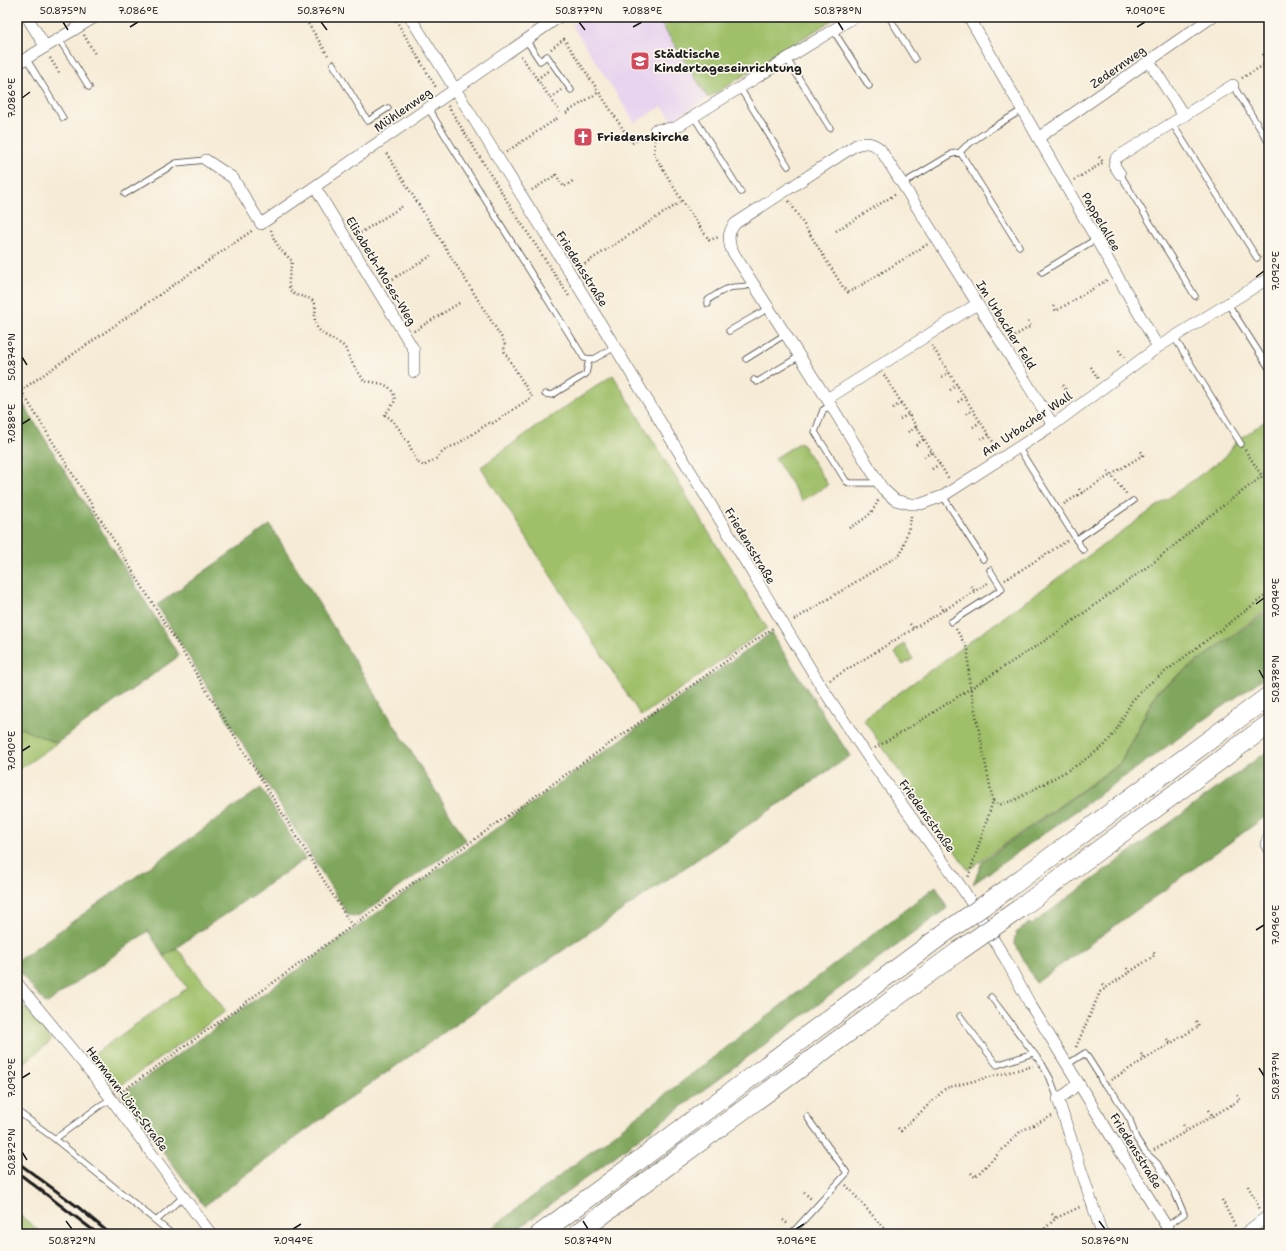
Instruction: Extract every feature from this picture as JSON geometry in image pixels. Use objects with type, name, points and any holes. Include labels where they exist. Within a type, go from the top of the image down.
[{"type":"highway","points":[[540,1234],[946,932],[1006,890],[1269,696]]},
{"type":"highway","points":[[577,1234],[1269,724]]},
{"type":"street","points":[[26,17],[44,47]]},
{"type":"street","points":[[22,61],[95,17]]},
{"type":"street","name":"Friedensstraße","points":[[410,17],[498,158],[574,270],[615,347],[821,686],[866,754],[964,891],[1006,960],[1030,1004],[1073,1059],[1078,1082],[1169,1230]]},
{"type":"street","name":"Mühlenweg","points":[[262,224],[559,17]]},
{"type":"street","points":[[655,130],[675,128],[854,17]]},
{"type":"street","name":"Pappelallee","points":[[968,17],[1158,348]]},
{"type":"street","name":"Zedernweg","points":[[1038,138],[1212,17]]},
{"type":"street","points":[[1149,61],[1184,116]]},
{"type":"street","points":[[1120,174],[1114,165],[1116,158],[1233,85]]},
{"type":"street","name":"Im Urbacher Feld","points":[[729,234],[731,228],[736,222],[850,149],[863,143],[875,145],[880,149],[1053,425]]},
{"type":"street","points":[[206,160],[233,178],[262,224]]},
{"type":"street","name":"Elisabeth-Moses-Weg","points":[[315,187],[414,350],[414,372]]},
{"type":"street","name":"Am Urbacher Wall","points":[[729,234],[731,249],[881,486],[895,500],[911,504],[921,504],[943,496],[1053,425],[1158,348],[1269,278]]},
{"type":"street","points":[[829,402],[878,366],[977,304]]},
{"type":"street","points":[[1269,837],[1266,844],[1269,850]]},
{"type":"street","name":"Hermann-Löns-Straße","points":[[17,983],[112,1099],[212,1234]]},
{"type":"street","points":[[1078,1082],[1070,1091],[1058,1099],[1102,1234]]},
{"type":"street","points":[[1244,1234],[1267,1217]]},
{"type":"lane","points":[[889,17],[915,58]]},
{"type":"lane","points":[[833,30],[869,86]]},
{"type":"lane","points":[[59,39],[89,87]]},
{"type":"lane","points":[[526,40],[540,61],[547,56],[569,88]]},
{"type":"lane","points":[[787,58],[830,128]]},
{"type":"lane","points":[[22,61],[63,118]]},
{"type":"lane","points":[[333,64],[368,121],[388,108]]},
{"type":"lane","points":[[1233,85],[1269,143]]},
{"type":"lane","points":[[740,88],[788,166]]},
{"type":"lane","points":[[428,108],[584,358],[594,359],[615,347]]},
{"type":"lane","points":[[903,186],[952,154],[960,152],[989,130],[1022,110]]},
{"type":"lane","points":[[694,117],[741,192]]},
{"type":"lane","points":[[1172,123],[1257,258]]},
{"type":"lane","points":[[960,152],[1019,246]]},
{"type":"lane","points":[[125,194],[176,163],[206,160]]},
{"type":"lane","points":[[1120,174],[1195,296]]},
{"type":"lane","points":[[1042,272],[1096,239]]},
{"type":"lane","points":[[708,304],[708,300],[725,289],[745,287],[753,283]]},
{"type":"lane","points":[[1228,304],[1269,368]]},
{"type":"lane","points":[[729,332],[769,308]]},
{"type":"lane","points":[[746,359],[786,334]]},
{"type":"lane","points":[[1174,338],[1241,444]]},
{"type":"lane","points":[[754,380],[757,382],[800,356]]},
{"type":"lane","points":[[545,394],[552,395],[586,374],[589,359]]},
{"type":"lane","points":[[829,402],[823,410],[815,432],[846,481],[849,483],[881,486]]},
{"type":"lane","points":[[1018,447],[1083,550]]},
{"type":"lane","points":[[943,496],[983,559]]},
{"type":"lane","points":[[1075,538],[1133,501]]},
{"type":"lane","points":[[951,622],[1002,589],[990,570]]},
{"type":"lane","points":[[991,997],[1042,1064],[1050,1078],[1058,1099]]},
{"type":"lane","points":[[960,1016],[997,1065],[1033,1053]]},
{"type":"lane","points":[[1073,1059],[1085,1053],[1104,1084],[1114,1094],[1130,1120],[1136,1138],[1147,1154],[1157,1163],[1171,1187],[1184,1214],[1169,1230]]},
{"type":"lane","points":[[55,1139],[101,1105],[112,1099]]},
{"type":"lane","points":[[17,1111],[55,1139],[172,1234]]},
{"type":"lane","points":[[791,1234],[847,1173],[807,1118]]},
{"type":"lane","points":[[156,1221],[184,1196]]},
{"type":"path","points":[[304,17],[333,64]]},
{"type":"path","points":[[79,26],[95,54]]},
{"type":"path","points":[[538,58],[564,39],[632,143],[655,130]]},
{"type":"path","points":[[44,47],[60,74]]},
{"type":"path","points":[[515,48],[560,112]]},
{"type":"path","points":[[1233,85],[1269,62],[1263,54]]},
{"type":"path","points":[[537,78],[554,66]]},
{"type":"path","points":[[551,98],[569,88]]},
{"type":"path","points":[[566,113],[599,92]]},
{"type":"path","points":[[577,99],[580,104]]},
{"type":"path","points":[[498,158],[558,118]]},
{"type":"path","points":[[655,130],[654,154],[682,201],[708,240],[729,234]]},
{"type":"path","points":[[505,144],[508,151]]},
{"type":"path","points":[[1099,157],[1102,162]]},
{"type":"path","points":[[1065,186],[1102,162],[1114,163]]},
{"type":"path","points":[[530,187],[532,190],[556,176],[564,187],[574,180]]},
{"type":"path","points":[[836,231],[903,186]]},
{"type":"path","points":[[783,192],[842,287],[848,292],[856,289],[936,239]]},
{"type":"path","points":[[574,270],[682,201]]},
{"type":"path","points":[[348,241],[403,206]]},
{"type":"path","points":[[17,393],[262,224]]},
{"type":"path","points":[[377,289],[431,256]]},
{"type":"path","points":[[574,262],[574,270]]},
{"type":"path","points":[[1053,306],[1056,311],[1116,274]]},
{"type":"path","points":[[1078,291],[1081,296]]},
{"type":"path","points":[[406,336],[461,302]]},
{"type":"path","points":[[1002,343],[1031,326],[1028,321]]},
{"type":"path","points":[[926,336],[1003,457]]},
{"type":"path","points":[[878,366],[955,488]]},
{"type":"path","points":[[942,377],[949,372]]},
{"type":"path","points":[[17,384],[352,926]]},
{"type":"path","points":[[1063,384],[1077,407]]},
{"type":"path","points":[[950,390],[957,385]]},
{"type":"path","points":[[958,402],[965,398]]},
{"type":"path","points":[[893,408],[901,402]]},
{"type":"path","points":[[966,414],[973,410]]},
{"type":"path","points":[[900,419],[909,414]]},
{"type":"path","points":[[973,427],[980,422]]},
{"type":"path","points":[[908,432],[917,427]]},
{"type":"path","points":[[981,439],[988,434]]},
{"type":"path","points":[[916,444],[924,439]]},
{"type":"path","points":[[1241,444],[1262,476]]},
{"type":"path","points":[[1057,509],[1143,455],[1141,451]]},
{"type":"path","points":[[924,457],[932,452]]},
{"type":"path","points":[[932,469],[940,464]]},
{"type":"path","points":[[1108,471],[1133,501]]},
{"type":"path","points":[[866,754],[1055,634],[1158,559],[1203,521],[1269,471]]},
{"type":"path","points":[[849,528],[866,518],[872,512],[881,486]]},
{"type":"path","points":[[1079,489],[1082,493]]},
{"type":"path","points":[[112,1099],[352,926],[773,629],[794,620],[902,554],[911,519],[911,504]]},
{"type":"path","points":[[999,584],[1049,552],[1075,538]]},
{"type":"path","points":[[1046,548],[1049,552]]},
{"type":"path","points":[[1018,566],[1020,570]]},
{"type":"path","points":[[821,686],[995,578]]},
{"type":"path","points":[[971,586],[975,591]]},
{"type":"path","points":[[993,801],[1001,804],[1015,800],[1079,764],[1104,746],[1115,732],[1132,701],[1144,687],[1269,593]]},
{"type":"path","points":[[940,605],[943,611]]},
{"type":"path","points":[[790,614],[798,626]]},
{"type":"path","points":[[951,622],[968,650],[968,675],[970,689],[993,801],[964,891]]},
{"type":"path","points":[[910,624],[914,629]]},
{"type":"path","points":[[827,673],[835,686]]},
{"type":"path","points":[[871,742],[880,754]]},
{"type":"path","points":[[964,872],[968,878]]},
{"type":"path","points":[[1073,1059],[1100,992],[1155,955],[1152,951]]},
{"type":"path","points":[[1127,968],[1129,972]]},
{"type":"path","points":[[1102,985],[1105,988]]},
{"type":"path","points":[[1104,1084],[1199,1026],[1196,1021]]},
{"type":"path","points":[[1168,1038],[1171,1044]]},
{"type":"path","points":[[1141,1054],[1145,1060]]},
{"type":"path","points":[[898,1128],[901,1131],[946,1088],[1042,1064]]},
{"type":"path","points":[[942,1084],[946,1088]]},
{"type":"path","points":[[1147,1154],[1240,1100],[1236,1094]]},
{"type":"path","points":[[920,1106],[924,1109]]},
{"type":"path","points":[[1209,1110],[1212,1115]]},
{"type":"path","points":[[970,1173],[974,1177],[1021,1131],[1062,1112]]},
{"type":"path","points":[[1183,1125],[1187,1130]]},
{"type":"path","points":[[1017,1127],[1021,1131]]},
{"type":"path","points":[[994,1150],[998,1154]]},
{"type":"path","points":[[841,1179],[886,1231],[883,1234]]},
{"type":"path","points":[[1248,1186],[1267,1217]]},
{"type":"path","points":[[1222,1200],[1239,1234]]},
{"type":"path","points":[[1039,1234],[1056,1218],[1091,1202]]},
{"type":"path","points":[[1052,1214],[1056,1218]]},
{"type":"shaded area","name":"Städtische Kindertageseinrichtung","points":[[583,17],[657,17],[708,98],[672,120],[662,106],[635,123],[572,25]]},
{"type":"green space","points":[[657,17],[837,17],[708,98]]},
{"type":"green space","points":[[613,375],[767,628],[641,716],[481,467],[537,426]]},
{"type":"green space","points":[[17,403],[24,405],[179,656],[57,743],[17,727]]},
{"type":"green space","points":[[1269,418],[1269,608],[1157,691],[1119,764],[968,870],[863,719],[1225,457],[1236,442]]},
{"type":"green space","points":[[801,442],[828,485],[802,501],[775,458]]},
{"type":"green space","points":[[270,525],[466,840],[358,917],[348,915],[157,605]]},
{"type":"green space","points":[[1269,610],[1269,674],[973,884],[982,862],[1120,764],[1158,691]]},
{"type":"green space","points":[[771,633],[850,756],[522,978],[343,1103],[204,1206],[121,1095]]},
{"type":"green space","points":[[904,644],[913,659],[903,665],[895,653],[898,651],[897,649]]},
{"type":"green space","points":[[17,727],[57,743],[17,771]]},
{"type":"green space","points":[[1269,750],[1269,814],[1036,983],[1014,942],[1016,933],[1029,923],[1031,925]]},
{"type":"green space","points":[[261,788],[305,859],[164,956],[148,931],[46,1004],[17,969],[17,961]]},
{"type":"green space","points":[[936,886],[947,908],[511,1234],[484,1234]]},
{"type":"green space","points":[[177,948],[226,1011],[116,1089],[90,1057],[187,988],[164,956]]},
{"type":"green space","points":[[17,998],[52,1040],[17,1069]]},
{"type":"green space","points":[[17,1213],[43,1234],[17,1234]]},
{"type":"railway","points":[[17,1162],[78,1207],[110,1234]]},
{"type":"railway","points":[[17,1172],[98,1234]]},
{"type":"place","name":"Städtische Kindertageseinrichtung","points":[[640,61]]},
{"type":"place","name":"Friedenskirche","points":[[583,137]]}]
